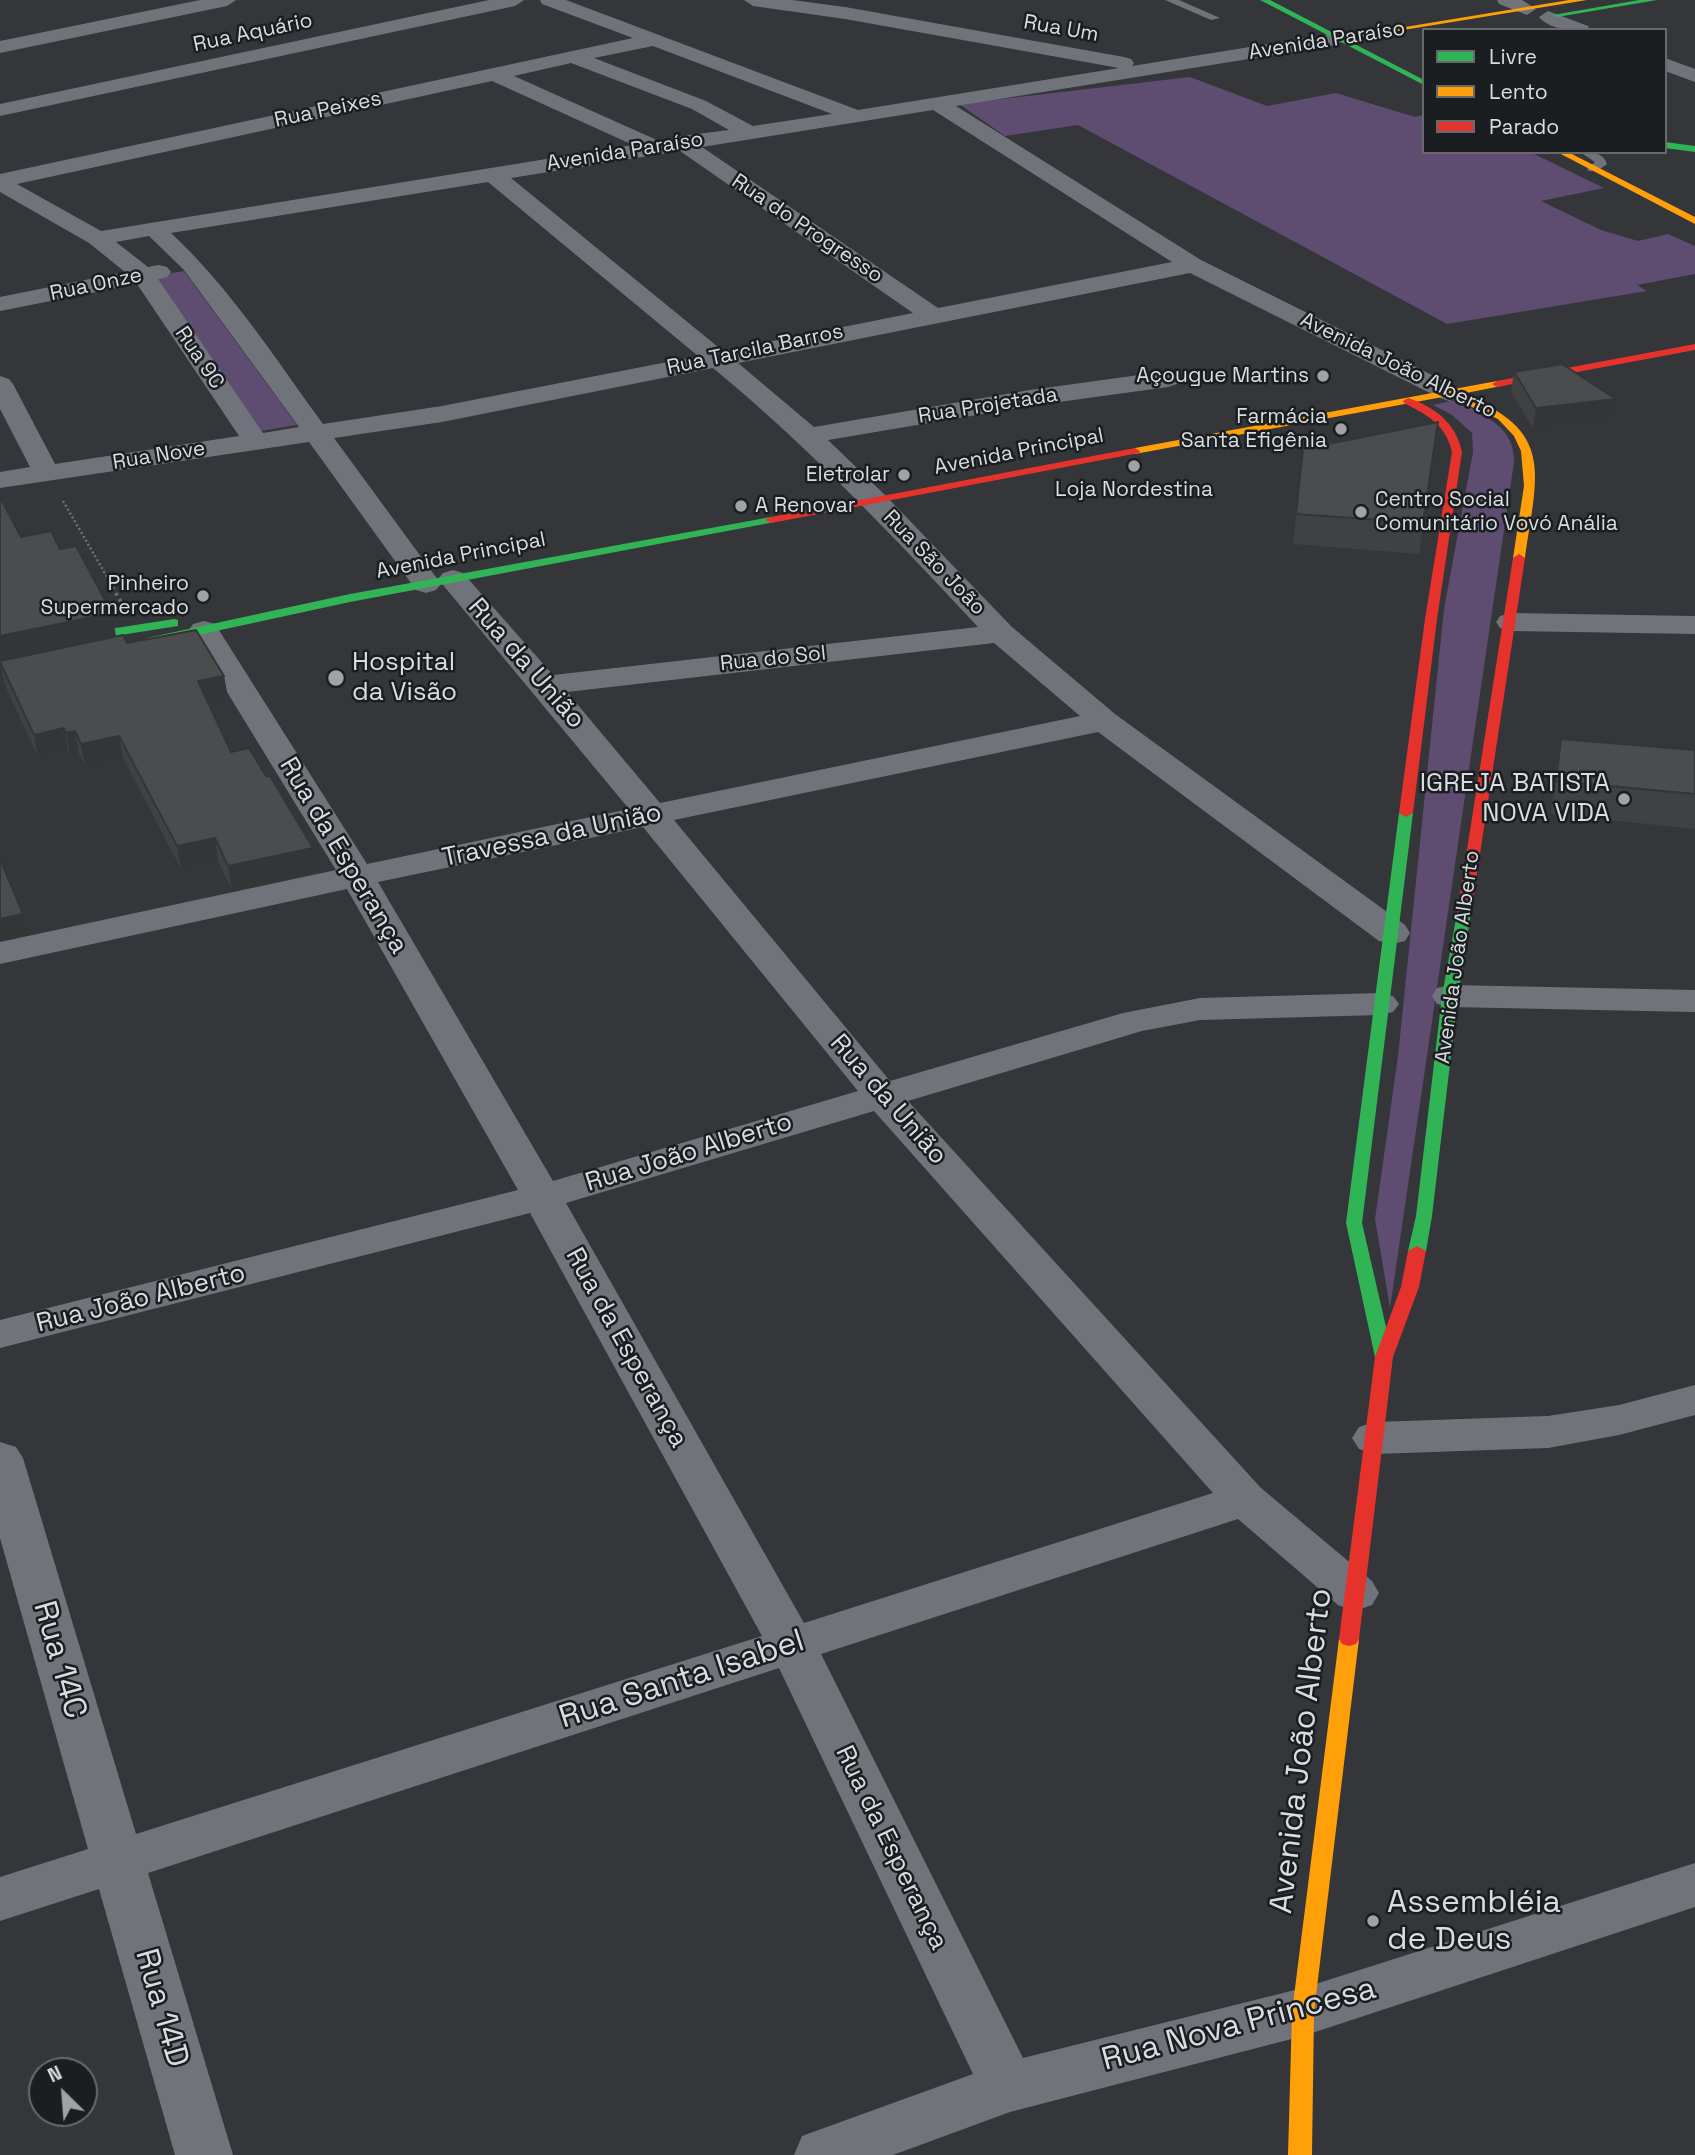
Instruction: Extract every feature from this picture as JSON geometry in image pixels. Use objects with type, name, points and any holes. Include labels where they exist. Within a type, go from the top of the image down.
[{"type":"street","points":[[0,47],[227,0]]},
{"type":"street","name":"Rua Aquário","points":[[0,110],[515,0]]},
{"type":"street","points":[[549,0],[657,38],[854,114]]},
{"type":"street","name":"Rua Um","points":[[753,0],[845,13],[1153,69]]},
{"type":"street","points":[[1265,0],[1422,82]]},
{"type":"street","points":[[1506,0],[1527,9]]},
{"type":"street","name":"Avenida Paraíso","points":[[1425,28],[1583,0]]},
{"type":"street","points":[[1474,28],[1653,0]]},
{"type":"street","points":[[1548,17],[1576,28]]},
{"type":"street","name":"Avenida Paraíso","points":[[1344,43],[1422,29]]},
{"type":"street","name":"Avenida Paraíso","points":[[97,238],[910,105],[1344,43],[1422,36]]},
{"type":"street","name":"Rua Peixes","points":[[0,182],[657,38]]},
{"type":"street","points":[[572,57],[699,106],[748,132]]},
{"type":"street","points":[[1667,65],[1695,76]]},
{"type":"street","points":[[494,74],[654,147]]},
{"type":"street","name":"Avenida João Alberto","points":[[935,102],[1180,267],[1501,415],[1516,427],[1530,452],[1511,622],[1450,996],[1424,1216],[1410,1287],[1384,1357],[1303,2012],[1300,2155]]},
{"type":"street","name":"Avenida João Alberto","points":[[910,105],[1348,368]]},
{"type":"street","name":"Rua do Progresso","points":[[681,142],[932,315]]},
{"type":"street","points":[[1667,145],[1695,149]]},
{"type":"street","points":[[1565,154],[1695,221]]},
{"type":"street","name":"Rua São João","points":[[491,173],[719,358],[807,436],[874,500],[1001,633],[1104,722],[1392,933]]},
{"type":"street","name":"Rua 9C","points":[[0,182],[97,238],[143,275],[256,441]]},
{"type":"street","name":"Rua da União","points":[[154,229],[192,265],[318,433],[440,581],[545,685],[882,1096],[1245,1500],[1355,1593]]},
{"type":"street","name":"Rua Onze","points":[[0,304],[192,265]]},
{"type":"street","name":"Rua Tarcila Barros","points":[[318,433],[442,414],[1180,267]]},
{"type":"street","name":"Avenida Principal","points":[[126,647],[350,598],[1693,349]]},
{"type":"street","name":"Rua Projetada","points":[[807,436],[1030,398],[1168,379]]},
{"type":"street","name":"Avenida João Alberto","points":[[1372,381],[1449,425],[1456,438],[1457,452],[1431,619],[1354,1223],[1384,1357]]},
{"type":"street","points":[[0,384],[46,473]]},
{"type":"street","name":"Rua Nove","points":[[0,480],[318,433]]},
{"type":"street","name":"Avenida Principal","points":[[0,650],[350,598]]},
{"type":"street","points":[[1511,622],[1695,625]]},
{"type":"street","name":"Rua da Esperança","points":[[204,630],[357,876],[542,1197],[792,1645],[1008,2087]]},
{"type":"street","name":"Rua do Sol","points":[[545,685],[1001,633]]},
{"type":"street","name":"Travessa da União","points":[[0,953],[357,876],[1104,722]]},
{"type":"street","points":[[1450,996],[1695,1001]]},
{"type":"street","name":"Rua João Alberto","points":[[0,1334],[542,1197],[1136,1021],[1200,1009],[1380,1004]]},
{"type":"street","points":[[1375,1438],[1548,1432],[1619,1420],[1695,1400]]},
{"type":"street","name":"Rua 14C","points":[[0,1458],[118,1861]]},
{"type":"street","name":"Rua Santa Isabel","points":[[0,1899],[1245,1500]]},
{"type":"street","name":"Rua 14D","points":[[118,1861],[204,2155]]},
{"type":"street","name":"Rua Nova Princesa","points":[[823,2155],[1008,2087],[1303,2012],[1695,1885]]},
{"type":"lane","points":[[1170,0],[1215,18]]},
{"type":"lane","points":[[1590,154],[1600,160],[1601,164],[1593,169]]},
{"type":"path","points":[[46,473],[136,628]]},
{"type":"shaded area","points":[[1190,77],[1267,106],[1336,93],[1415,117],[1422,115],[1422,154],[1534,154],[1604,188],[1541,201],[1601,230],[1638,241],[1668,234],[1695,246],[1695,274],[1637,285],[1647,291],[1447,324],[1078,125],[1005,136],[959,104]]},
{"type":"shaded area","points":[[184,271],[297,425],[261,431],[155,276]]},
{"type":"shaded area","points":[[1455,400],[1486,417],[1503,431],[1513,450],[1514,462],[1390,1308],[1375,1219],[1398,1056],[1444,609],[1473,452],[1472,433],[1452,415],[1433,405]]},
{"type":"building","points":[[1562,364],[1616,399],[1536,408],[1514,372]]},
{"type":"building","name":"Centro Social Comunitário Vovó Anália","points":[[1438,422],[1423,523],[1296,514],[1303,449]]},
{"type":"building","points":[[0,497],[21,537],[51,531],[60,549],[76,546],[112,613],[0,636]]},
{"type":"building","points":[[196,630],[224,676],[198,681],[231,752],[249,748],[266,776],[270,776],[313,848],[228,866],[215,838],[177,846],[119,736],[81,744],[75,731],[66,733],[64,728],[34,735],[0,662],[123,635],[127,643]]},
{"type":"building","points":[[1561,739],[1695,750],[1695,794],[1556,781]]},
{"type":"building","points":[[0,859],[23,914],[0,919]]},
{"type":"traffic: fast","points":[[1264,0],[1422,82]]},
{"type":"traffic: fast","points":[[1557,15],[1653,0]]},
{"type":"traffic: fast","points":[[1667,145],[1695,149]]},
{"type":"traffic: fast","points":[[147,642],[350,598],[771,520]]},
{"type":"traffic: fast","points":[[0,650],[174,623]]},
{"type":"traffic: fast","points":[[1384,1357],[1354,1223],[1406,813]]},
{"type":"traffic: fast","points":[[1417,1251],[1424,1216],[1450,996],[1464,913]]},
{"type":"traffic: slow","points":[[1336,39],[1583,0]]},
{"type":"traffic: slow","points":[[1565,154],[1695,221]]},
{"type":"traffic: slow","points":[[1135,451],[1497,384]]},
{"type":"traffic: slow","points":[[1449,393],[1502,417],[1519,435],[1526,451],[1529,486],[1519,558]]},
{"type":"traffic: slow","points":[[1300,2155],[1303,2012],[1349,1639]]},
{"type":"traffic: jam","points":[[1497,384],[1695,347]]},
{"type":"traffic: jam","points":[[1406,813],[1431,619],[1457,452],[1446,426],[1433,414],[1408,401]]},
{"type":"traffic: jam","points":[[771,520],[1135,451]]},
{"type":"traffic: jam","points":[[1464,913],[1519,558]]},
{"type":"traffic: jam","points":[[1349,1639],[1384,1357],[1410,1287],[1417,1251]]},
{"type":"place","name":"Açougue Martins","points":[[1323,376]]},
{"type":"place","name":"Farmácia Santa Efigênia","points":[[1341,429]]},
{"type":"place","name":"Loja Nordestina","points":[[1134,466]]},
{"type":"place","name":"Eletrolar","points":[[904,475]]},
{"type":"place","name":"A Renovar","points":[[741,506]]},
{"type":"place","name":"Centro Social Comunitário Vovó Anália","points":[[1361,512]]},
{"type":"place","name":"Pinheiro Supermercado","points":[[203,596]]},
{"type":"place","name":"Hospital da Visão","points":[[336,678]]},
{"type":"place","name":"IGREJA BATISTA NOVA VIDA","points":[[1624,799]]},
{"type":"place","name":"Assembléia de Deus","points":[[1373,1921]]}]
